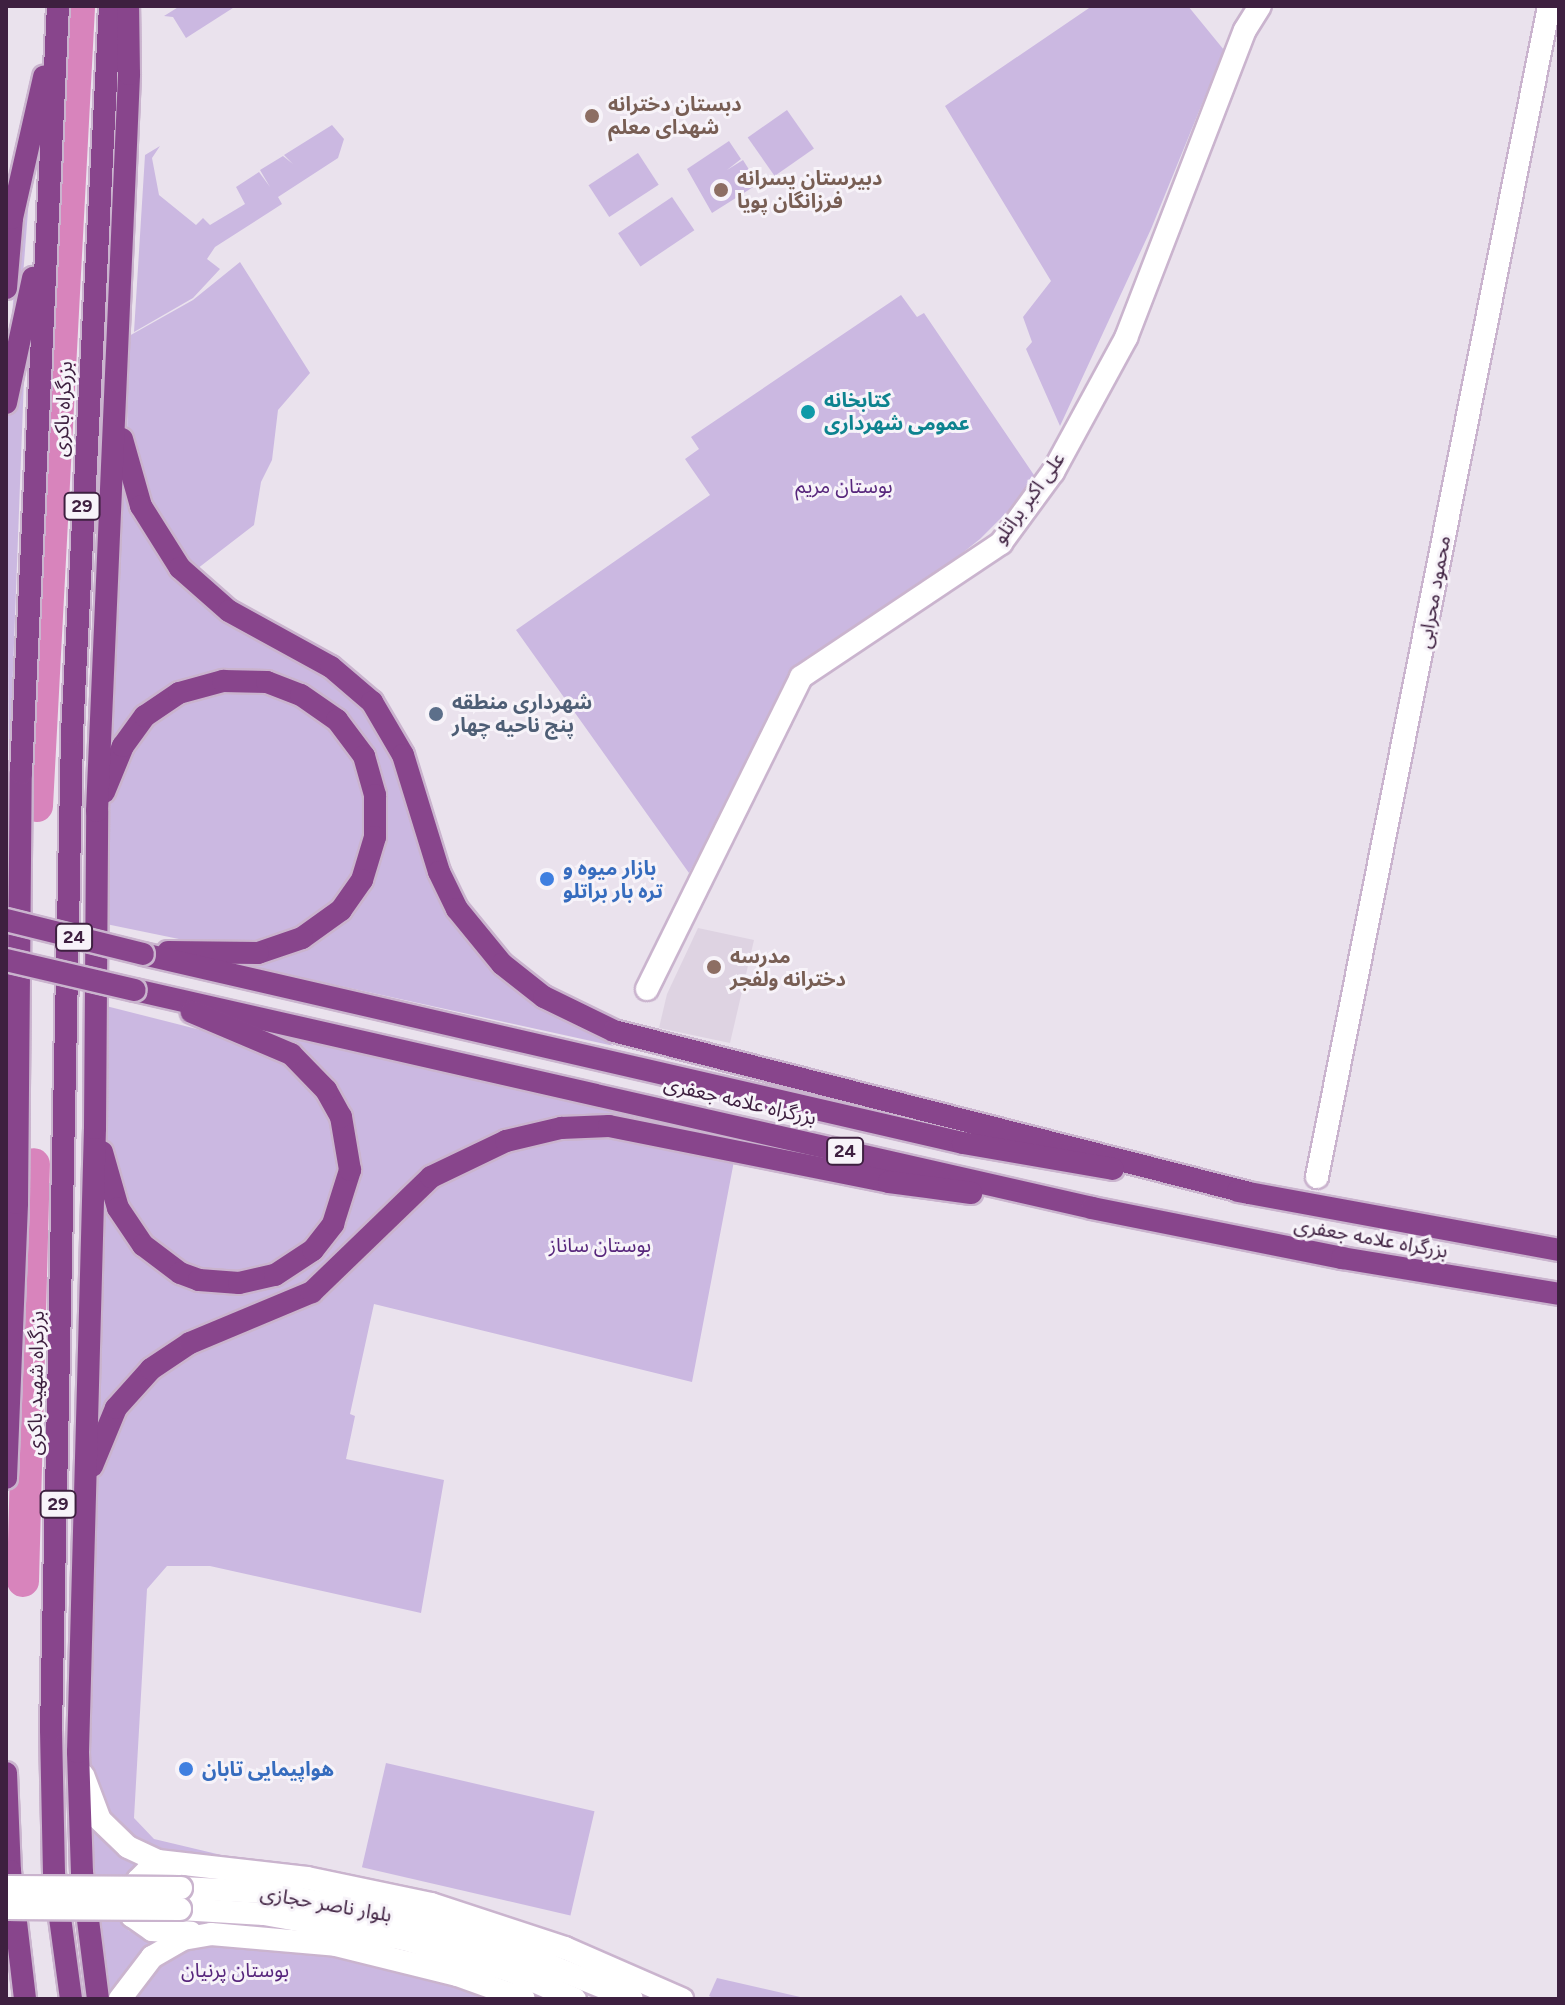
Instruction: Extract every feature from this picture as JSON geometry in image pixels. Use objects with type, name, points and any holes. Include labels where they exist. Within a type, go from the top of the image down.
[{"type":"highway","name":"بزرگراه باکری","points":[[68,1007],[79,567],[110,6]]},
{"type":"highway","points":[[98,1999],[82,1873],[78,1752],[95,1128],[97,811],[116,407],[128,6]]},
{"type":"highway","name":"بزرگراه باکری","points":[[18,995],[19,863],[58,10]]},
{"type":"highway","points":[[6,288],[12,218],[58,10]]},
{"type":"highway","points":[[6,403],[17,370],[50,182]]},
{"type":"highway","points":[[116,407],[132,483],[168,553],[229,611],[331,667],[372,702],[403,755],[439,872],[457,909],[502,964],[544,997],[614,1031],[1249,1193]]},
{"type":"highway","points":[[97,811],[123,746],[145,716],[179,693],[223,681],[267,682],[322,708],[351,737],[370,776],[376,816],[369,862],[354,894],[317,930],[258,953],[143,954]]},
{"type":"highway","points":[[6,791],[19,863]]},
{"type":"highway","name":"بزرگراه علامه جعفری","points":[[6,920],[963,1143],[1558,1250]]},
{"type":"highway","name":"بزرگراه علامه جعفری","points":[[6,960],[1092,1208],[1559,1294]]},
{"type":"highway","points":[[95,1128],[118,1208],[130,1227],[159,1260],[199,1280],[239,1283],[290,1268],[323,1238],[340,1211],[350,1170],[348,1146],[341,1117],[313,1074],[275,1045],[135,990]]},
{"type":"highway","name":"بزرگراه شهید باکری","points":[[6,1478],[17,1203],[18,995]]},
{"type":"highway","name":"بزرگراه شهید باکری","points":[[68,1007],[51,1744],[54,1873],[71,1999]]},
{"type":"highway","points":[[85,1486],[116,1408],[151,1369],[190,1343],[312,1292],[431,1177],[520,1137],[609,1126],[889,1182],[1092,1208]]},
{"type":"highway","points":[[6,1160],[17,1203]]},
{"type":"highway","points":[[6,1773],[10,1871],[25,1999]]},
{"type":"main road","name":"علی اکبر براتلو","points":[[647,989],[801,677],[1001,543],[1053,472],[1126,338],[1245,30],[1260,6]]},
{"type":"main road","name":"محمود محرابی","points":[[1317,1177],[1549,6]]},
{"type":"main road","points":[[78,1752],[87,1794],[100,1820],[128,1847],[180,1888]]},
{"type":"main road","points":[[524,1999],[443,1971],[336,1945],[152,1930],[132,1916],[128,1903],[138,1880],[147,1871],[180,1888],[307,1878],[431,1904],[565,1948],[682,1999]]},
{"type":"main road","name":"بلوار ناصر حجازی","points":[[6,1887],[264,1892],[397,1916],[517,1952],[632,1999]]},
{"type":"main road","name":"بلوار ناصر حجازی","points":[[6,1908],[180,1888],[264,1914],[404,1939],[508,1970],[575,1999]]},
{"type":"main road","points":[[120,1999],[152,1957],[183,1939],[211,1934]]},
{"type":"shaded area","name":"مدرسه دخترانه ولفجر","points":[[698,928],[754,940],[730,1043],[659,1028],[667,994]]},
{"type":"green space","points":[[180,6],[236,6],[186,38],[173,17],[164,16]]},
{"type":"green space","points":[[1092,6],[1188,6],[1224,50],[1151,229],[1060,426],[1026,349],[1032,342],[1023,317],[1051,281],[945,106]]},
{"type":"green space","points":[[787,110],[814,149],[775,176],[748,138]]},
{"type":"green space","points":[[332,125],[344,139],[338,158],[278,197],[282,204],[215,247],[207,259],[220,269],[193,298],[134,332],[145,155],[160,146],[152,158],[159,195],[196,225],[203,218],[210,225],[245,204],[236,187],[259,172],[270,187],[260,170],[283,156],[293,164],[284,155]]},
{"type":"green space","points":[[729,141],[741,159],[727,170],[743,160],[758,184],[712,213],[687,169]]},
{"type":"green space","points":[[638,153],[659,185],[609,217],[589,185]]},
{"type":"green space","points":[[31,172],[21,302],[6,386],[22,197]]},
{"type":"green space","points":[[672,197],[694,230],[640,267],[618,233]]},
{"type":"green space","points":[[240,262],[310,373],[278,410],[272,460],[261,482],[254,525],[193,572],[145,495],[127,435],[129,336],[193,300]]},
{"type":"green space","name":"بوستان مریم","points":[[901,295],[917,317],[924,313],[1038,481],[980,539],[922,585],[813,654],[689,873],[516,630],[710,495],[685,459],[699,449],[691,437]]},
{"type":"green space","points":[[25,352],[12,696],[9,762],[6,422]]},
{"type":"green space","points":[[119,453],[147,535],[364,707],[380,729],[491,965],[513,987],[614,1046],[199,955],[233,958],[342,918],[383,804],[320,699],[196,679],[106,765]]},
{"type":"green space","points":[[239,686],[295,699],[346,741],[369,797],[361,865],[331,910],[279,940],[213,946],[106,924],[106,825],[116,775],[161,710]]},
{"type":"green space","points":[[106,1006],[264,1046],[319,1091],[342,1147],[333,1207],[306,1245],[279,1264],[223,1275],[182,1266],[134,1225],[107,1152]]},
{"type":"green space","points":[[270,1033],[635,1114],[632,1122],[475,1146],[323,1276],[194,1333],[94,1450],[104,1189],[193,1286],[308,1264],[354,1133]]},
{"type":"green space","name":"بوستان ساناز","points":[[606,1132],[734,1161],[692,1382],[374,1304],[350,1414],[355,1416],[346,1459],[444,1480],[421,1613],[210,1566],[167,1566],[147,1589],[134,1818],[154,1839],[272,1867],[157,1854],[113,1827],[86,1761],[95,1477],[112,1428],[171,1361],[287,1313],[411,1201],[503,1148]]},
{"type":"green space","points":[[386,1763],[595,1811],[570,1915],[362,1867]]},
{"type":"green space","points":[[86,1812],[141,1859],[133,1880],[90,1880]]},
{"type":"green space","points":[[94,1916],[120,1916],[129,1931],[160,1938],[114,1999],[104,1999]]},
{"type":"green space","name":"بوستان پرنیان","points":[[190,1943],[319,1949],[507,1999],[127,1999],[137,1981]]},
{"type":"green space","points":[[717,1978],[809,1999],[715,1999],[709,1996]]},
{"type":"waterway","points":[[37,806],[79,6]]},
{"type":"waterway","points":[[23,1581],[34,1164]]},
{"type":"place","name":"دبستان دخترانه شهدای معلم","points":[[592,116]]},
{"type":"place","name":"دبیرستان پسرانه فرزانگان پویا","points":[[721,190]]},
{"type":"place","name":"کتابخانه عمومی شهرداری","points":[[808,412]]},
{"type":"place","name":"شهرداری منطقه پنج ناحیه چهار","points":[[436,714]]},
{"type":"place","name":"بازار میوه و تره بار براتلو","points":[[547,879]]},
{"type":"place","name":"مدرسه دخترانه ولفجر","points":[[714,967]]},
{"type":"place","name":"هواپیمایی تابان","points":[[186,1769]]}]
